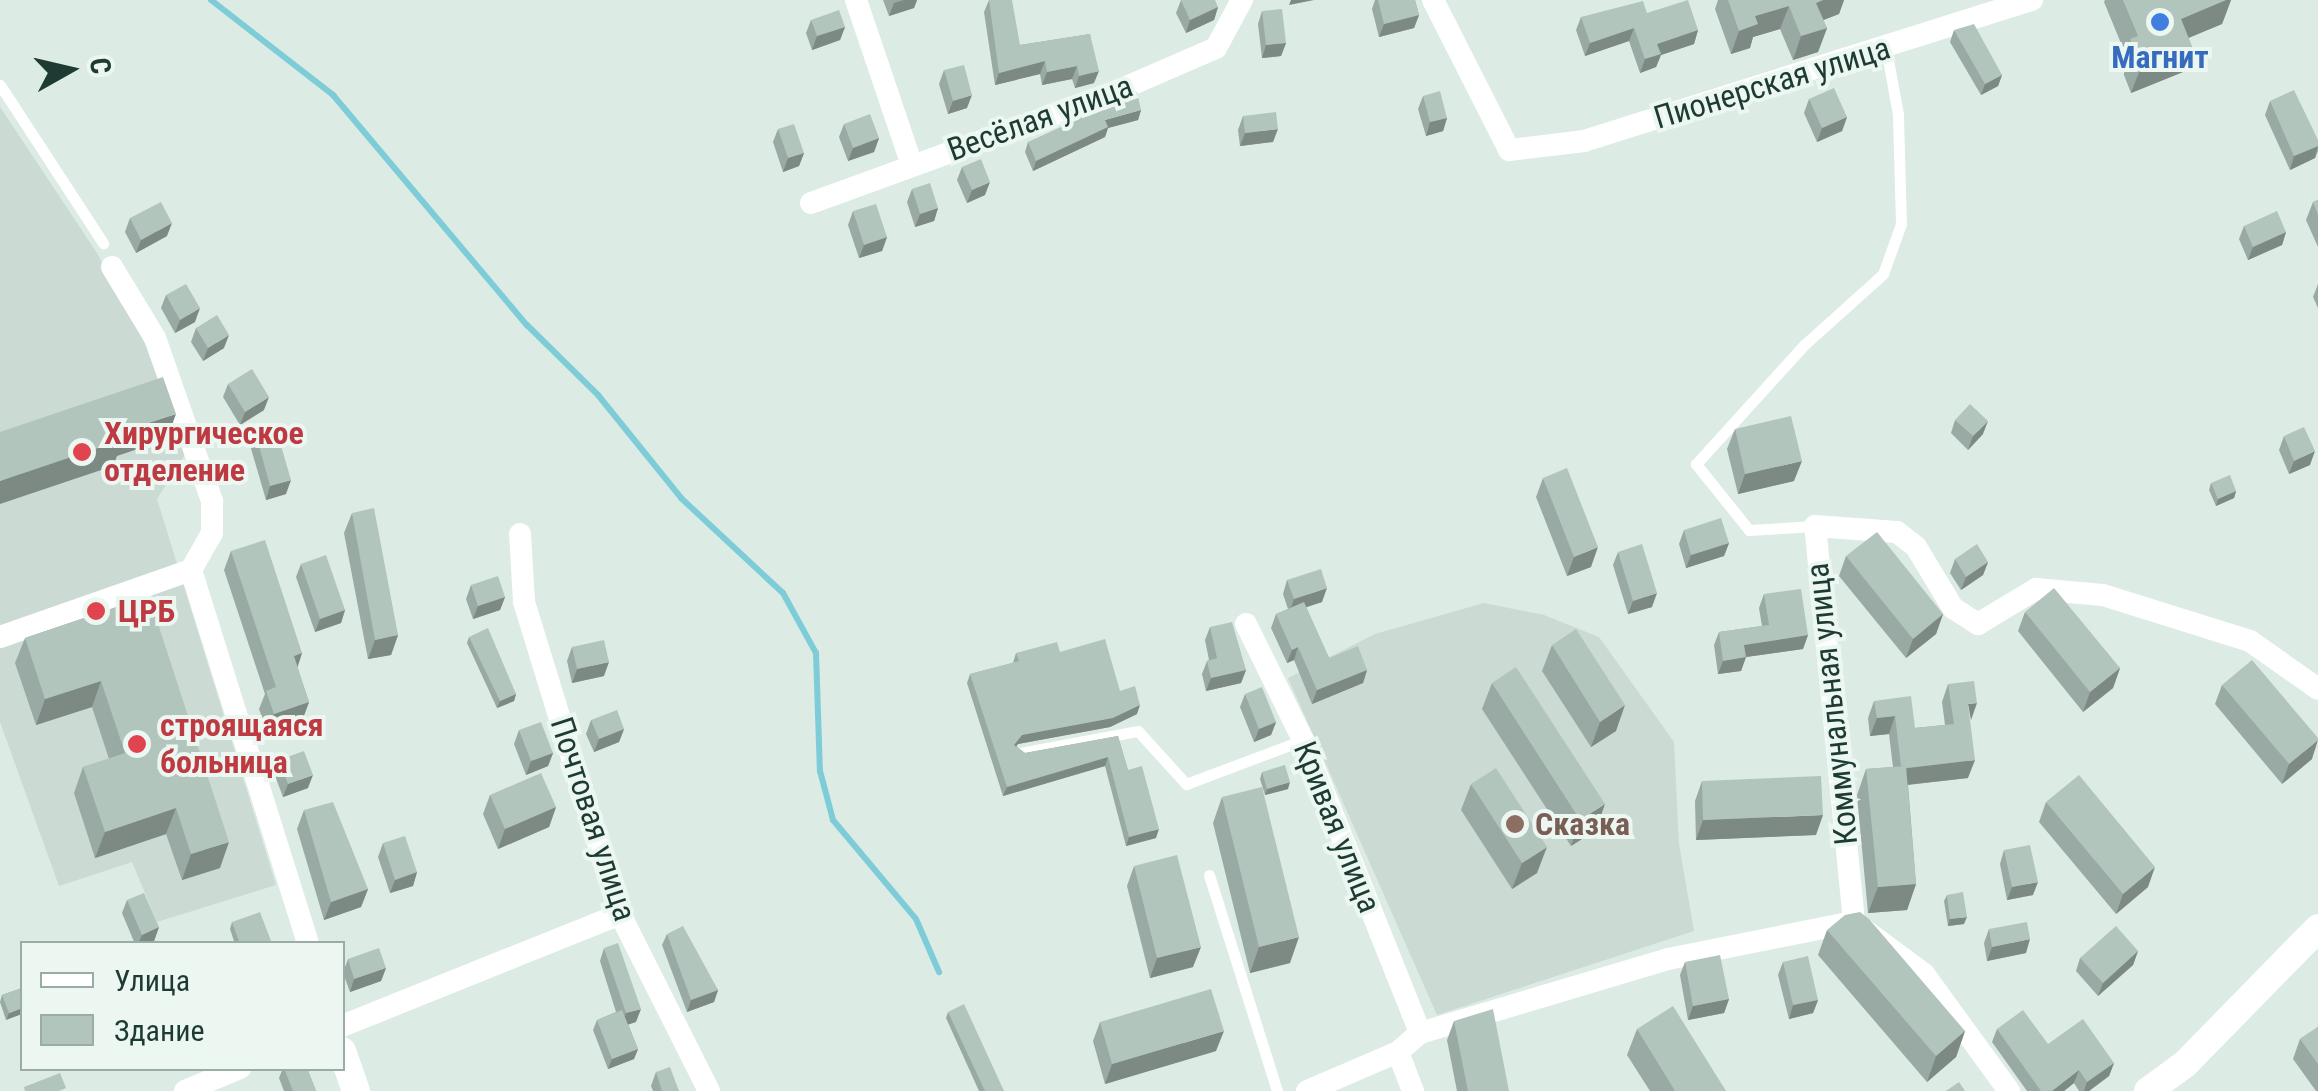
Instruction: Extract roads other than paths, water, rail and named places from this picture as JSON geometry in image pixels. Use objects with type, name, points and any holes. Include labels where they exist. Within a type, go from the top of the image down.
[{"type":"street","points":[[856,0],[912,164]]},
{"type":"street","name":"Весёлая улица","points":[[811,203],[1110,94],[1216,48],[1242,0]]},
{"type":"street","name":"Пионерская улица","points":[[1434,0],[1508,150],[1584,141],[1886,49],[1986,8],[2032,0]]},
{"type":"street","points":[[0,637],[191,570],[212,533],[212,501],[155,338],[112,267]]},
{"type":"street","name":"Коммунальная улица","points":[[1854,922],[1814,526],[1897,532],[1916,547],[1953,608],[1978,624],[2036,589],[2104,596],[2250,642],[2318,688]]},
{"type":"street","name":"Почтовая улица","points":[[520,534],[524,602],[620,914],[708,1091]]},
{"type":"street","points":[[191,570],[307,941]]},
{"type":"street","name":"Кривая улица","points":[[1246,624],[1302,740],[1420,1033]]},
{"type":"street","points":[[345,1025],[620,914]]},
{"type":"street","points":[[1306,1091],[1398,1052],[1420,1033],[1668,959],[1854,922],[1924,974],[2009,1091]]},
{"type":"street","points":[[2148,1091],[2184,1064],[2318,928]]},
{"type":"street","points":[[1398,1052],[1413,1091]]},
{"type":"street","points":[[345,1060],[356,1091]]},
{"type":"street","points":[[185,1091],[233,1071]]},
{"type":"lane","points":[[1814,526],[1749,530],[1696,464],[1804,345],[1883,274],[1901,224],[1898,114],[1886,49]]},
{"type":"lane","points":[[0,85],[104,243]]},
{"type":"lane","points":[[1020,753],[1138,731],[1186,784],[1302,740]]},
{"type":"lane","points":[[1209,875],[1278,1091]]},
{"type":"waterway","points":[[211,0],[333,95],[527,325],[598,395],[681,498],[783,593],[816,653],[820,771],[833,820],[916,919],[939,972]]},
{"type":"place","name":"Магнит","points":[[2160,22]]},
{"type":"place","name":"Хирургическое отделение","points":[[82,452]]},
{"type":"place","name":"ЦРБ","points":[[96,611]]},
{"type":"place","name":"строящаяся больница","points":[[137,744]]},
{"type":"place","name":"Сказка","points":[[1515,824]]}]
